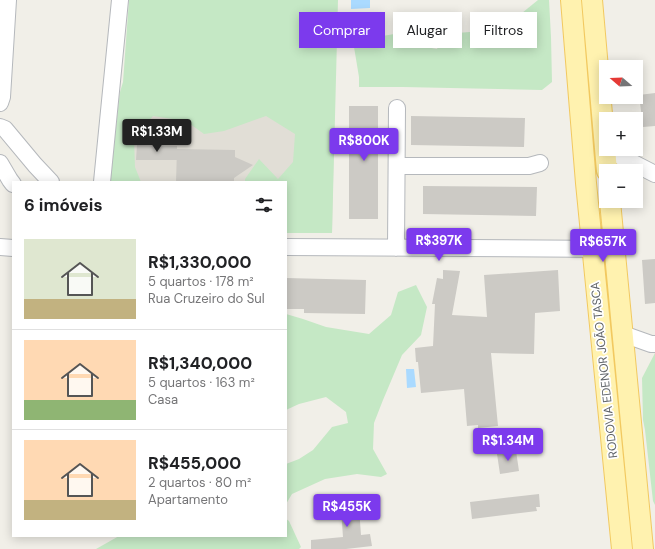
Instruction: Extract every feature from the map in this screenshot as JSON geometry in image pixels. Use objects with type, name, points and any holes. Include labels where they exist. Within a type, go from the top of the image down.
[{"type":"main road","name":"RODOVIA EDENOR JOÃO TASCA","points":[[571,0],[586,183],[622,549]]},
{"type":"main road","points":[[592,0],[603,112]]},
{"type":"main road","name":"RODOVIA EDENOR JOÃO TASCA","points":[[611,208],[643,549]]},
{"type":"street","points":[[0,102],[2,97],[8,0]]},
{"type":"street","points":[[102,181],[120,0]]},
{"type":"street","points":[[396,248],[397,108]]},
{"type":"street","points":[[0,127],[5,129],[50,181]]},
{"type":"street","points":[[620,156],[655,174]]},
{"type":"street","points":[[0,163],[12,183]]},
{"type":"street","points":[[397,166],[529,166],[540,163]]},
{"type":"street","points":[[0,247],[12,248]]},
{"type":"street","points":[[287,247],[614,249]]},
{"type":"street","points":[[622,334],[655,344]]},
{"type":"shaded area","points":[[335,88],[332,233],[287,233],[287,181],[110,181],[120,92]]},
{"type":"green space","points":[[129,0],[338,0],[338,12],[299,12],[299,48],[337,48],[332,233],[287,233],[287,181],[245,181],[259,159],[278,179],[293,162],[295,134],[266,116],[224,131],[204,134],[186,121],[153,116],[134,138],[135,167],[141,181],[110,181],[120,92],[123,82]]},
{"type":"green space","points":[[538,0],[549,0],[552,82],[542,90],[359,87],[359,77],[354,48],[385,48],[385,36],[393,34],[393,48],[462,48],[462,33],[470,32],[470,48],[537,48],[537,12],[523,12]]},
{"type":"green space","points":[[416,285],[427,307],[421,335],[402,355],[374,423],[373,449],[387,474],[381,477],[357,474],[325,479],[292,494],[287,502],[287,464],[299,459],[313,450],[332,427],[348,423],[346,412],[326,397],[299,404],[287,410],[287,314],[326,327],[369,334],[391,315],[398,292]]},
{"type":"green space","points":[[655,353],[655,505],[653,501],[643,420],[642,378]]},
{"type":"green space","points":[[287,520],[301,547],[299,549],[96,549],[117,537],[287,537]]},
{"type":"water","points":[[351,0],[370,0],[370,8],[351,9]]},
{"type":"water","points":[[406,369],[414,369],[416,387],[407,388]]},
{"type":"building","points":[[655,93],[655,126],[643,127],[643,112],[641,112],[640,104],[643,104],[643,94]]},
{"type":"building","points":[[349,106],[378,106],[378,219],[349,219]]},
{"type":"building","points":[[411,116],[525,118],[524,147],[411,145]]},
{"type":"building","points":[[137,145],[177,146],[177,160],[136,160]]},
{"type":"building","points":[[177,149],[235,150],[235,157],[253,165],[234,178],[234,181],[176,181]]},
{"type":"building","points":[[423,186],[537,187],[536,216],[423,214]]},
{"type":"building","points":[[655,259],[655,303],[645,304],[642,260]]},
{"type":"building","points":[[443,270],[460,271],[452,315],[487,317],[484,275],[558,270],[560,311],[535,313],[534,354],[491,353],[498,426],[478,428],[478,425],[467,426],[464,389],[421,393],[415,348],[433,346],[435,304],[432,304],[437,278],[443,279]]},
{"type":"building","points":[[287,278],[366,280],[365,314],[304,313],[304,309],[287,309]]},
{"type":"building","points":[[516,451],[519,471],[500,474],[497,454]]},
{"type":"building","points":[[358,494],[361,535],[370,534],[372,546],[346,549],[311,549],[311,540],[343,537],[340,495]]},
{"type":"building","points":[[539,494],[540,507],[536,507],[537,511],[472,519],[470,502]]}]
